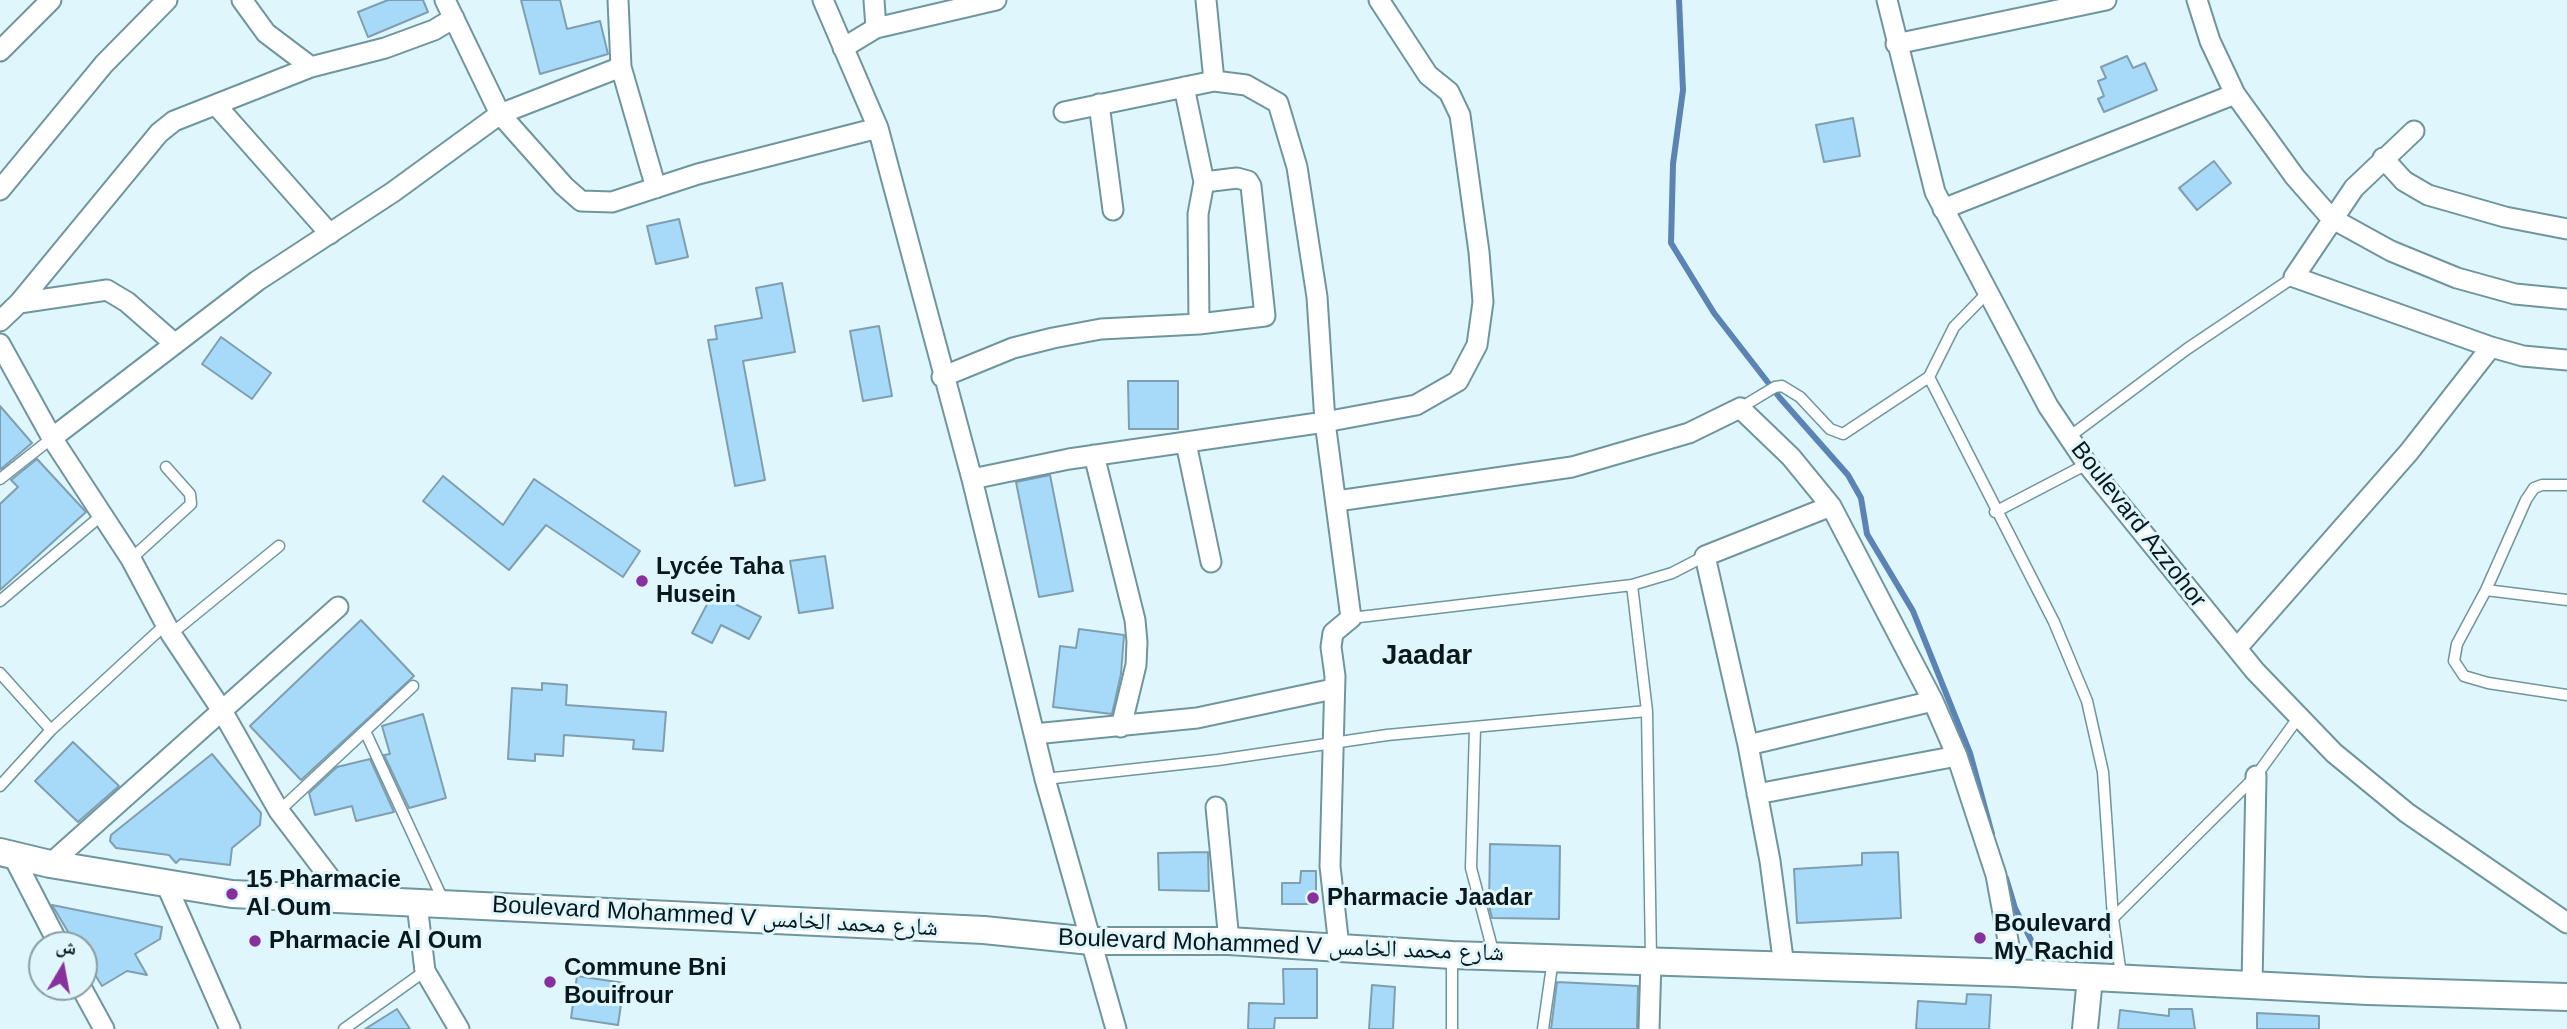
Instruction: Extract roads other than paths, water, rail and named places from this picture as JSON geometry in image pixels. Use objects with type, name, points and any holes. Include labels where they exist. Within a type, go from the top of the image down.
[{"type":"main road","name":"Boulevard Mohammed V شارع محمد الخامس","points":[[6,853],[50,864],[232,894],[984,930],[1091,941],[1229,941],[1452,955],[2014,973],[2368,991],[2567,997]]},
{"type":"street","points":[[0,51],[51,0]]},
{"type":"street","points":[[0,190],[104,64],[167,0]]},
{"type":"street","points":[[242,0],[266,33],[311,68]]},
{"type":"street","points":[[618,0],[621,67],[656,188]]},
{"type":"street","points":[[823,0],[877,128],[942,377],[972,479],[1045,779],[1116,1029]]},
{"type":"street","points":[[874,0],[876,28]]},
{"type":"street","points":[[843,48],[876,28],[996,0]]},
{"type":"street","points":[[1206,0],[1214,81]]},
{"type":"street","points":[[972,479],[1094,455],[1325,422],[1416,405],[1458,381],[1477,345],[1483,302],[1461,115],[1449,92],[1427,75],[1379,0]]},
{"type":"street","name":"Boulevard Azzohor","points":[[1887,0],[1927,172],[2049,406],[2087,464],[2237,648],[2298,718],[2334,753],[2407,813],[2567,923]]},
{"type":"street","points":[[1896,44],[2106,0]]},
{"type":"street","points":[[2197,0],[2210,41],[2235,94],[2295,177],[2331,218],[2391,251],[2457,278],[2515,294],[2567,299]]},
{"type":"street","points":[[0,321],[19,303],[159,133],[186,115],[311,68],[385,48],[434,30],[450,9],[500,114],[564,187],[582,201],[612,202],[698,174],[877,128]]},
{"type":"street","points":[[52,438],[257,281],[330,234],[500,114],[621,67]]},
{"type":"street","points":[[1064,112],[1214,81],[1246,85],[1278,103],[1297,167],[1317,297],[1325,422],[1351,618],[1338,627],[1332,639],[1330,866],[1339,947]]},
{"type":"street","points":[[1184,87],[1204,182],[1198,214],[1199,324]]},
{"type":"street","points":[[1944,209],[2235,94]]},
{"type":"street","points":[[1099,104],[1112,210]]},
{"type":"street","points":[[216,105],[330,234]]},
{"type":"street","points":[[2414,131],[2354,188],[2331,218],[2294,277],[2491,347],[2523,356],[2567,360]]},
{"type":"street","points":[[2384,158],[2404,181],[2428,195],[2505,217],[2567,229]]},
{"type":"street","points":[[942,377],[1013,348],[1053,338],[1101,329],[1199,324],[1265,316],[1251,186],[1248,181],[1237,178],[1204,182]]},
{"type":"street","points":[[19,303],[107,290],[127,302],[175,344]]},
{"type":"street","points":[[0,344],[52,438],[131,559],[169,629],[221,709],[279,811],[346,899]]},
{"type":"street","points":[[2237,648],[2409,452],[2491,347]]},
{"type":"street","points":[[1337,501],[1572,467],[1689,433],[1744,406],[1831,506],[1933,701],[1957,756],[1996,875],[2014,973]]},
{"type":"street","points":[[1186,443],[1211,562]]},
{"type":"street","points":[[1094,455],[1135,620],[1138,642],[1136,665],[1121,727]]},
{"type":"street","points":[[1784,966],[1770,861],[1748,745],[1705,556],[1831,506]]},
{"type":"street","points":[[50,864],[338,607]]},
{"type":"street","points":[[1034,734],[1197,718],[1333,690]]},
{"type":"street","points":[[1748,745],[1933,701]]},
{"type":"street","points":[[1757,794],[1957,756]]},
{"type":"street","points":[[2252,984],[2256,776]]},
{"type":"street","points":[[1216,807],[1229,941]]},
{"type":"street","points":[[6,853],[51,931]]},
{"type":"street","points":[[166,884],[230,1029]]},
{"type":"street","points":[[417,904],[425,971],[459,1029]]},
{"type":"street","points":[[1649,1029],[1651,960]]},
{"type":"street","points":[[2085,1029],[2090,978]]},
{"type":"street","points":[[89,1001],[104,1029]]},
{"type":"lane","points":[[2069,437],[2187,349],[2294,277]]},
{"type":"lane","points":[[1744,406],[1772,389],[1788,388],[1830,429],[1843,435],[1929,377],[1954,327],[1988,292]]},
{"type":"lane","points":[[1929,377],[2053,622],[2092,718],[2107,807],[2113,918],[2121,979]]},
{"type":"lane","points":[[0,479],[52,438]]},
{"type":"lane","points":[[1996,512],[2087,464]]},
{"type":"lane","points":[[131,559],[191,504],[190,495],[166,467]]},
{"type":"lane","points":[[2567,485],[2542,485],[2534,488],[2486,590],[2457,644],[2455,667],[2464,676],[2488,683],[2567,695]]},
{"type":"lane","points":[[0,601],[102,515]]},
{"type":"lane","points":[[0,786],[51,730],[169,629],[279,547]]},
{"type":"lane","points":[[1351,618],[1632,585],[1672,573],[1705,556]]},
{"type":"lane","points":[[1632,585],[1647,711],[1651,960]]},
{"type":"lane","points":[[2486,590],[2567,600]]},
{"type":"lane","points":[[0,673],[51,730]]},
{"type":"lane","points":[[279,811],[413,686]]},
{"type":"lane","points":[[1045,779],[1387,735],[1647,711]]},
{"type":"lane","points":[[2113,918],[2256,776],[2298,718]]},
{"type":"lane","points":[[1475,728],[1471,868],[1494,955]]},
{"type":"lane","points":[[365,731],[445,905]]},
{"type":"lane","points":[[1452,955],[1452,1029]]},
{"type":"lane","points":[[1543,1029],[1553,959]]},
{"type":"lane","points":[[344,1029],[425,971]]},
{"type":"waterway","points":[[1679,0],[1683,90],[1673,164],[1671,243],[1714,313],[1780,398],[1848,475],[1861,498],[1867,534],[1913,611],[1970,753],[1992,834]]},
{"type":"waterway","points":[[2006,878],[2015,908],[2034,946]]},
{"type":"place","name":"Lycée Taha Husein","points":[[642,581]]},
{"type":"place","name":"15 Pharmacie Al Oum","points":[[232,894]]},
{"type":"place","name":"Pharmacie Jaadar","points":[[1313,898]]},
{"type":"place","name":"Boulevard My Rachid","points":[[1980,938]]},
{"type":"place","name":"Pharmacie Al Oum","points":[[255,941]]},
{"type":"place","name":"Commune Bni Bouifrour","points":[[550,982]]},
{"type":"district","name":"Jaadar","points":[[1427,656]]}]
